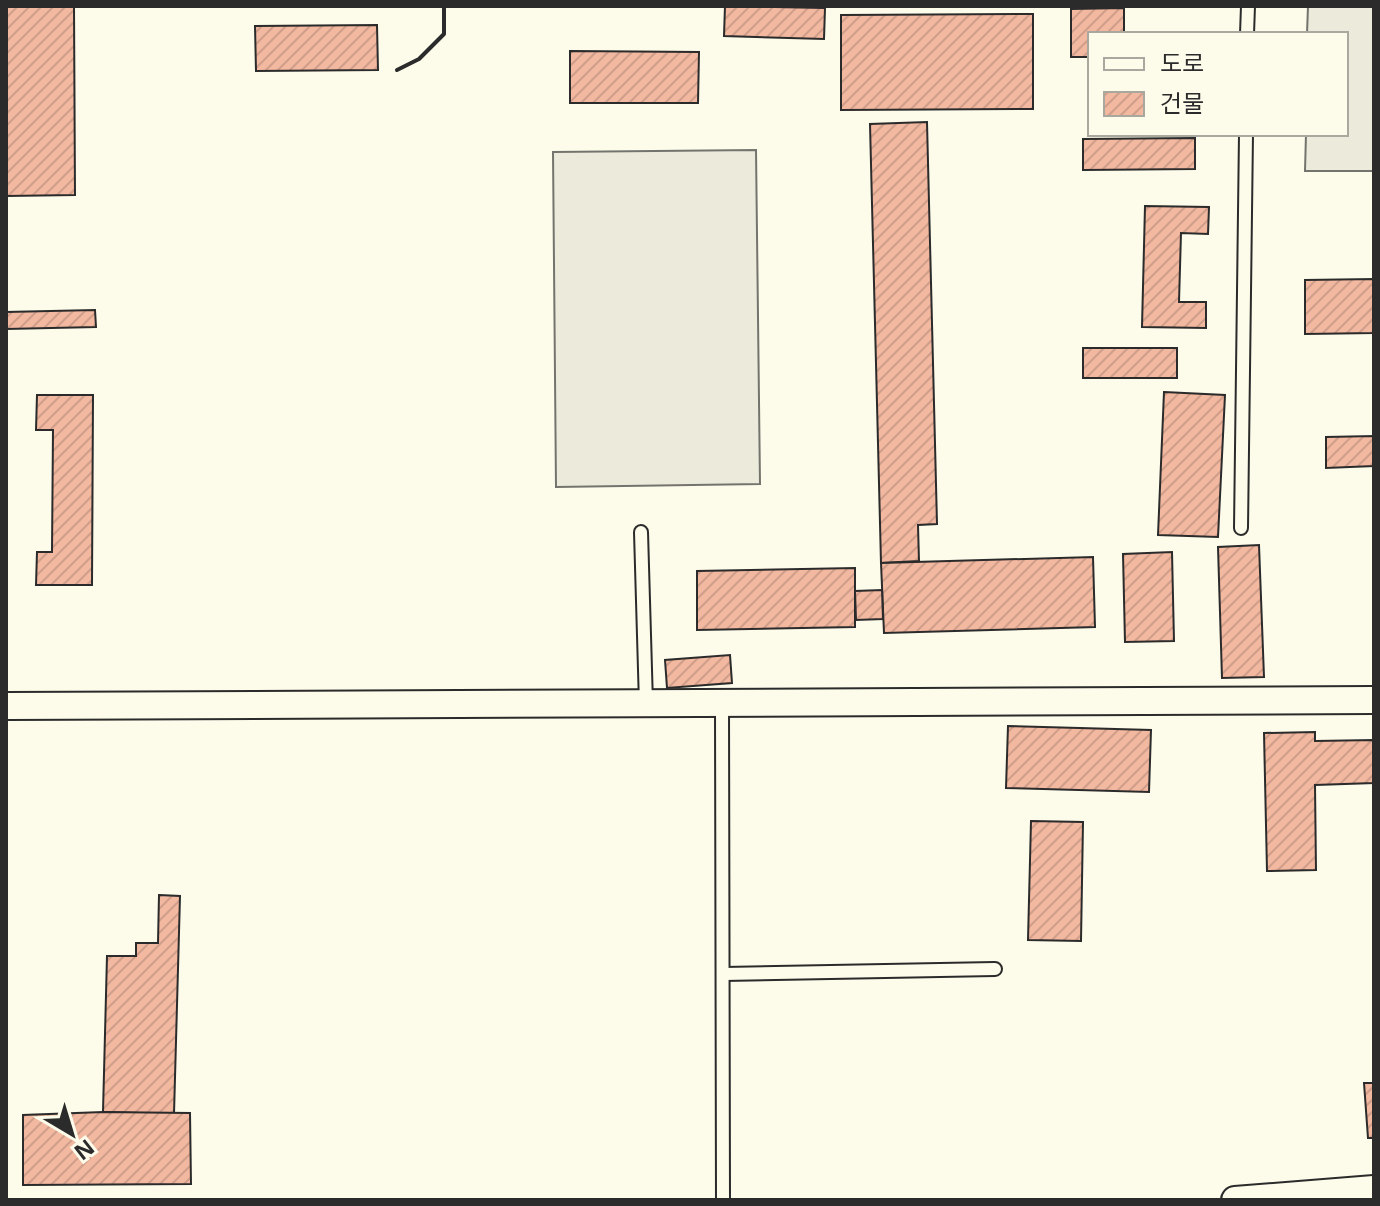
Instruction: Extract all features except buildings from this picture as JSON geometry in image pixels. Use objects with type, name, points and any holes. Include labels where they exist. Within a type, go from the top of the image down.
[{"type":"street","points":[[6,706],[1374,700]]},
{"type":"street","points":[[1235,1200],[1374,1189]]},
{"type":"lane","points":[[1247,32],[1248,6]]},
{"type":"lane","points":[[1241,528],[1246,136]]},
{"type":"lane","points":[[641,532],[646,704]]},
{"type":"lane","points":[[722,704],[723,1200]]},
{"type":"lane","points":[[724,974],[995,969]]},
{"type":"shaded area","points":[[1308,6],[1374,6],[1374,171],[1305,171],[1306,136],[1348,136],[1348,32],[1307,32]]},
{"type":"shaded area","points":[[756,150],[760,484],[556,487],[553,152]]},
{"type":"wall","points":[[397,70],[419,59],[444,34],[444,6]]}]
